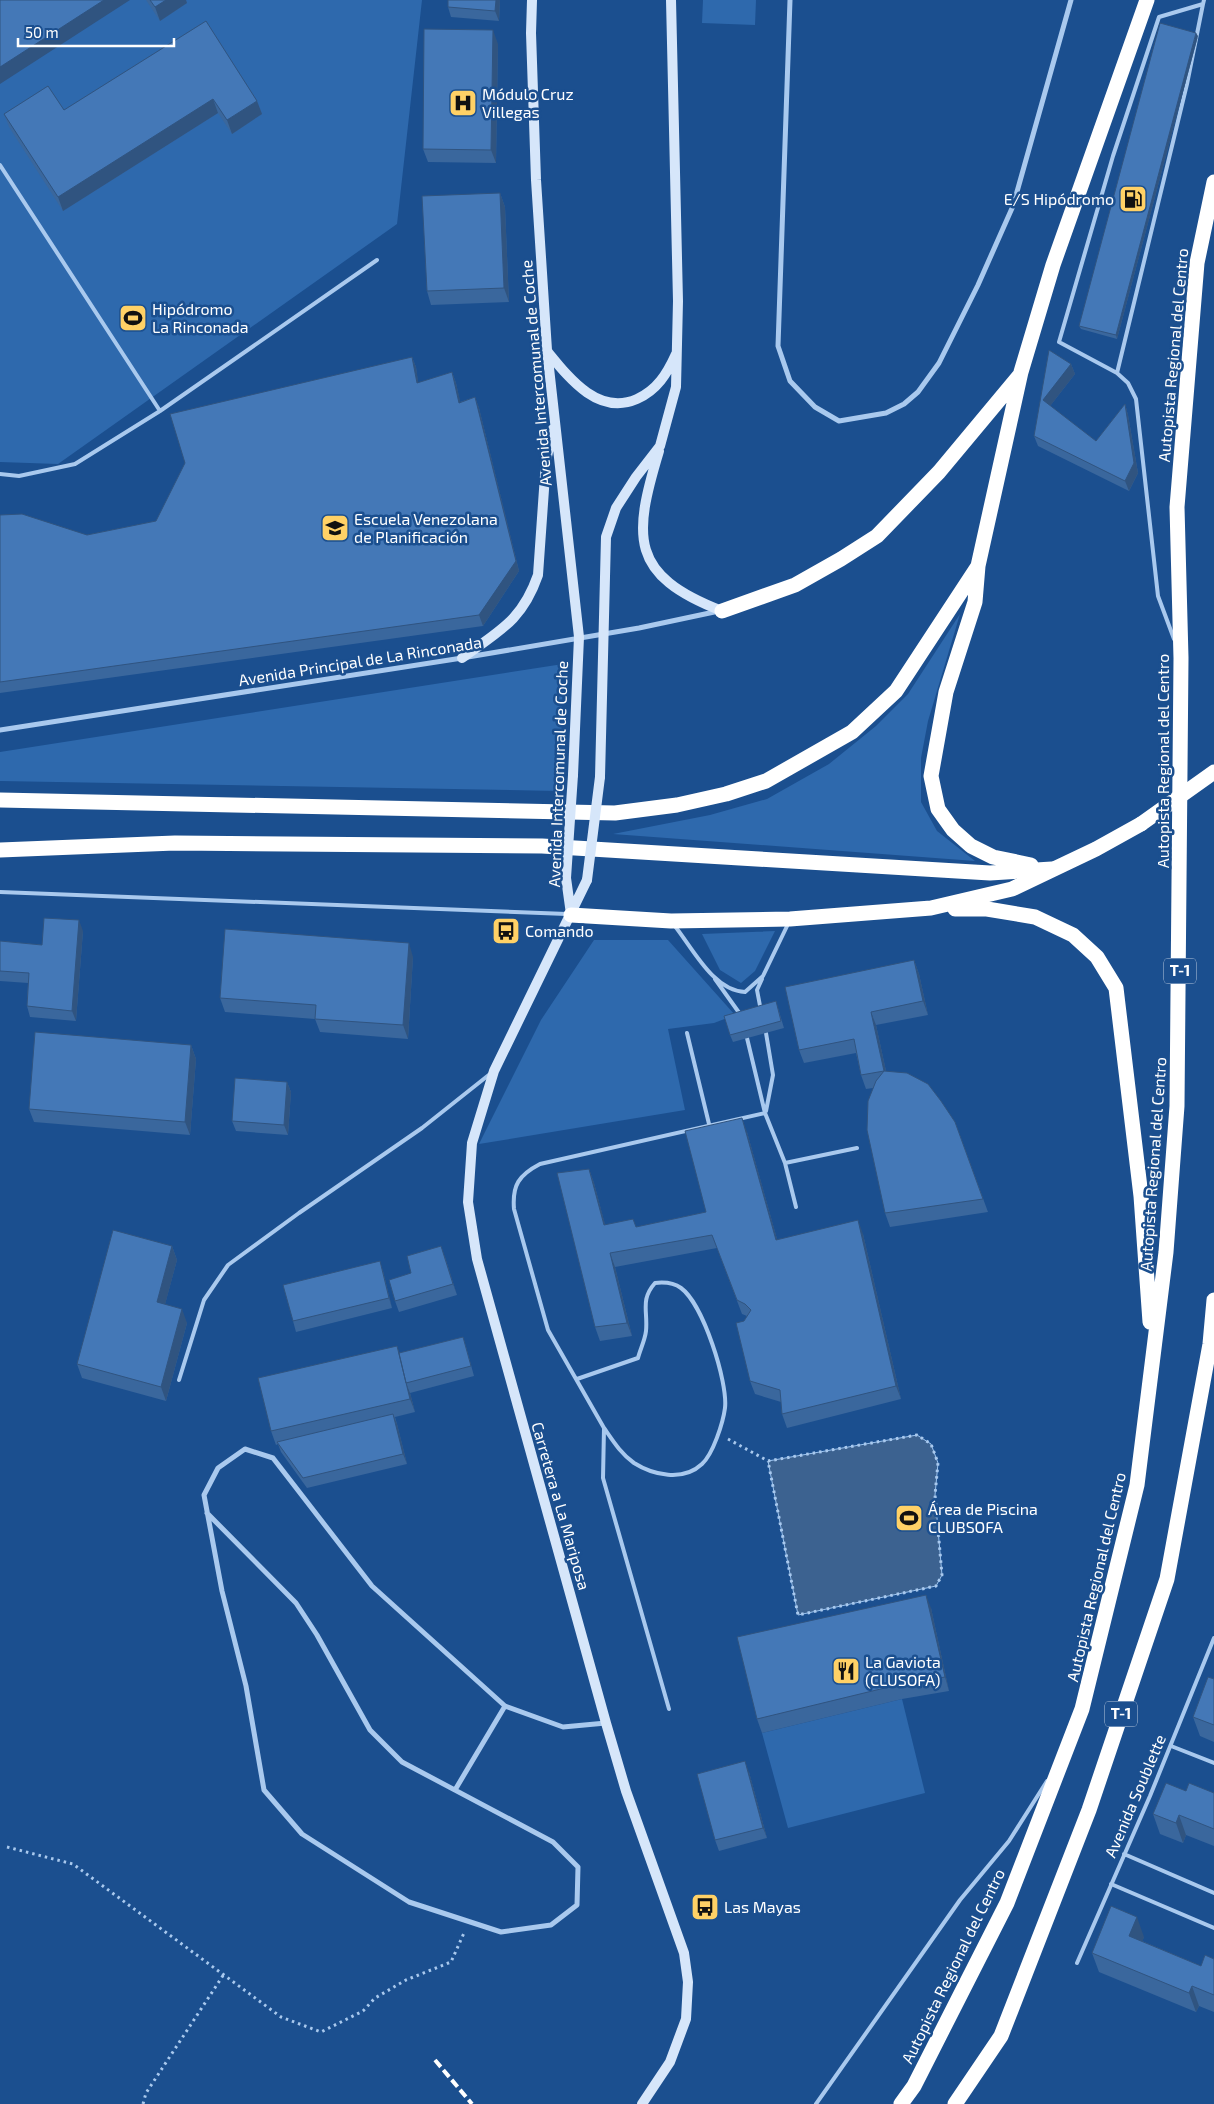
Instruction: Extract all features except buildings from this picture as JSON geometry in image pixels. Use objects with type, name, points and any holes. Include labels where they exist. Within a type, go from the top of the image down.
[{"type":"highway","points":[[1052,869],[993,857],[971,846],[953,830],[938,809],[931,776],[946,692],[975,602],[978,566],[1021,372],[1053,265],[1147,0]]},
{"type":"highway","name":"Autopista Regional del Centro","points":[[901,2104],[914,2086],[1007,1902],[1066,1751],[1082,1709],[1137,1485],[1166,1252],[1178,1106],[1181,658],[1177,508],[1197,263],[1214,182]]},
{"type":"highway","points":[[722,610],[795,584],[841,559],[877,536],[939,472],[1021,372]]},
{"type":"highway","points":[[0,800],[615,813],[677,805],[766,781],[852,732],[896,691],[978,566]]},
{"type":"highway","points":[[931,908],[1012,889],[1096,849],[1142,824],[1214,772]]},
{"type":"highway","points":[[0,850],[175,843],[542,846],[990,874],[1052,869]]},
{"type":"highway","points":[[571,915],[672,921],[790,919],[931,908],[987,910],[1035,918],[1073,935],[1097,957],[1116,988],[1141,1196],[1152,1353]]},
{"type":"highway","name":"T-1","points":[[954,2104],[1001,2036],[1089,1810],[1167,1579],[1210,1344],[1214,1300]]},
{"type":"main road","name":"Avenida Intercomunal de Coche","points":[[532,0],[531,33],[536,180],[546,350],[579,637],[566,878],[571,915]]},
{"type":"main road","name":"Avenida Intercomunal de Coche","points":[[571,915],[587,880],[600,777],[602,633],[606,537],[616,508],[636,477],[660,446],[676,387],[678,349],[671,0]]},
{"type":"main road","points":[[546,350],[581,388],[596,399],[613,405],[629,403],[657,387],[669,370],[678,349]]},
{"type":"main road","points":[[462,658],[506,627],[527,603],[533,589],[538,575],[546,462],[554,421]]},
{"type":"main road","points":[[660,446],[645,496],[642,527],[644,549],[652,568],[663,579],[696,600],[722,610]]},
{"type":"main road","name":"Carretera a La Mariposa","points":[[571,915],[494,1070],[472,1143],[468,1202],[477,1259],[606,1723],[626,1791],[684,1953],[688,1982],[686,2019],[673,2053],[642,2104]]},
{"type":"street","points":[[790,0],[778,346],[790,381],[815,407],[839,421],[886,413],[904,404],[918,392],[939,363],[978,285],[1013,206],[1071,0]]},
{"type":"street","name":"Avenida Principal de La Rinconada","points":[[0,730],[462,658],[639,628],[722,610]]},
{"type":"street","points":[[207,1512],[296,1603],[317,1634],[370,1730],[402,1762],[553,1842],[578,1867],[577,1905],[551,1925],[501,1932],[409,1902],[302,1834],[264,1790],[246,1686],[222,1591],[207,1512],[204,1495],[218,1468],[245,1450],[273,1458],[372,1586],[505,1706],[564,1727],[606,1723]]},
{"type":"street","points":[[455,1790],[505,1706]]},
{"type":"lane","points":[[1117,373],[1187,84],[1204,2],[1159,16],[1114,156],[1059,342],[1117,373],[1128,383],[1136,399],[1158,596],[1181,658]]},
{"type":"lane","points":[[0,165],[160,411]]},
{"type":"lane","points":[[0,474],[19,476],[75,464],[160,411],[377,260]]},
{"type":"lane","points":[[0,892],[571,915]]},
{"type":"lane","points":[[762,1013],[757,990],[790,919]]},
{"type":"lane","points":[[672,921],[743,1018]]},
{"type":"lane","points":[[714,977],[738,992],[746,992],[763,976]]},
{"type":"lane","points":[[687,1033],[709,1124]]},
{"type":"lane","points":[[765,1113],[773,1075],[766,1033]]},
{"type":"lane","points":[[747,1038],[765,1113],[785,1163],[796,1206]]},
{"type":"lane","points":[[180,1380],[204,1300],[228,1265],[299,1213],[422,1128],[494,1070]]},
{"type":"lane","points":[[577,1379],[638,1358],[646,1332],[645,1310],[648,1292],[655,1283],[666,1282],[681,1288],[694,1304],[712,1342],[725,1407],[718,1434],[702,1464],[684,1474],[659,1475],[635,1463],[621,1452],[604,1428],[548,1330],[514,1209],[513,1193],[520,1178],[530,1169],[540,1164],[709,1124],[765,1113]]},
{"type":"lane","points":[[785,1163],[857,1148]]},
{"type":"lane","points":[[604,1428],[603,1478],[669,1709]]},
{"type":"lane","name":"Avenida Soublette","points":[[1077,1963],[1212,1651],[1214,1638]]},
{"type":"lane","points":[[1171,1746],[1214,1763]]},
{"type":"lane","points":[[816,2104],[960,1900],[1009,1841],[1066,1751]]},
{"type":"lane","points":[[1124,1854],[1214,1893]]},
{"type":"lane","points":[[1111,1884],[1214,1928]]},
{"type":"path","points":[[718,1434],[768,1461],[917,1435],[931,1444],[938,1462],[935,1495],[942,1575],[936,1586],[798,1615],[768,1461]]},
{"type":"path","points":[[7,1847],[73,1864],[281,2018],[321,2032],[363,2011],[375,1998],[406,1980],[451,1962],[470,1921]]},
{"type":"path","points":[[143,2104],[146,2093],[224,1974]]},
{"type":"shaded area","name":"Hipódromo La Rinconada","points":[[0,0],[422,0],[397,224],[58,464],[0,462]]},
{"type":"shaded area","points":[[703,0],[756,0],[755,25],[702,23]]},
{"type":"shaded area","points":[[960,614],[928,721],[921,758],[921,802],[937,831],[975,861],[613,834],[710,815],[767,799],[829,764],[876,726],[908,694]]},
{"type":"shaded area","points":[[563,664],[560,791],[0,781],[0,752]]},
{"type":"shaded area","points":[[775,931],[755,971],[741,983],[720,970],[702,934]]},
{"type":"shaded area","points":[[594,940],[668,940],[735,1015],[714,1023],[668,1029],[685,1110],[479,1144],[541,1020]]},
{"type":"shaded area","name":"Área de Piscina CLUBSOFA","points":[[917,1435],[931,1444],[938,1463],[935,1495],[942,1575],[936,1586],[798,1615],[768,1461]]},
{"type":"shaded area","points":[[902,1699],[925,1793],[788,1828],[762,1733]]},
{"type":"railway","points":[[435,2060],[472,2104]]},
{"type":"place","name":"Módulo Cruz Villegas","points":[[463,103]]},
{"type":"place","name":"E/S Hipódromo","points":[[1133,199]]},
{"type":"place","name":"Hipódromo La Rinconada","points":[[133,318]]},
{"type":"place","name":"Escuela Venezolana de Planificación","points":[[335,528]]},
{"type":"place","name":"Comando","points":[[506,931]]},
{"type":"place","name":"Área de Piscina CLUBSOFA","points":[[909,1518]]},
{"type":"place","name":"La Gaviota (CLUSOFA)","points":[[846,1671]]},
{"type":"place","name":"Las Mayas","points":[[705,1907]]}]
